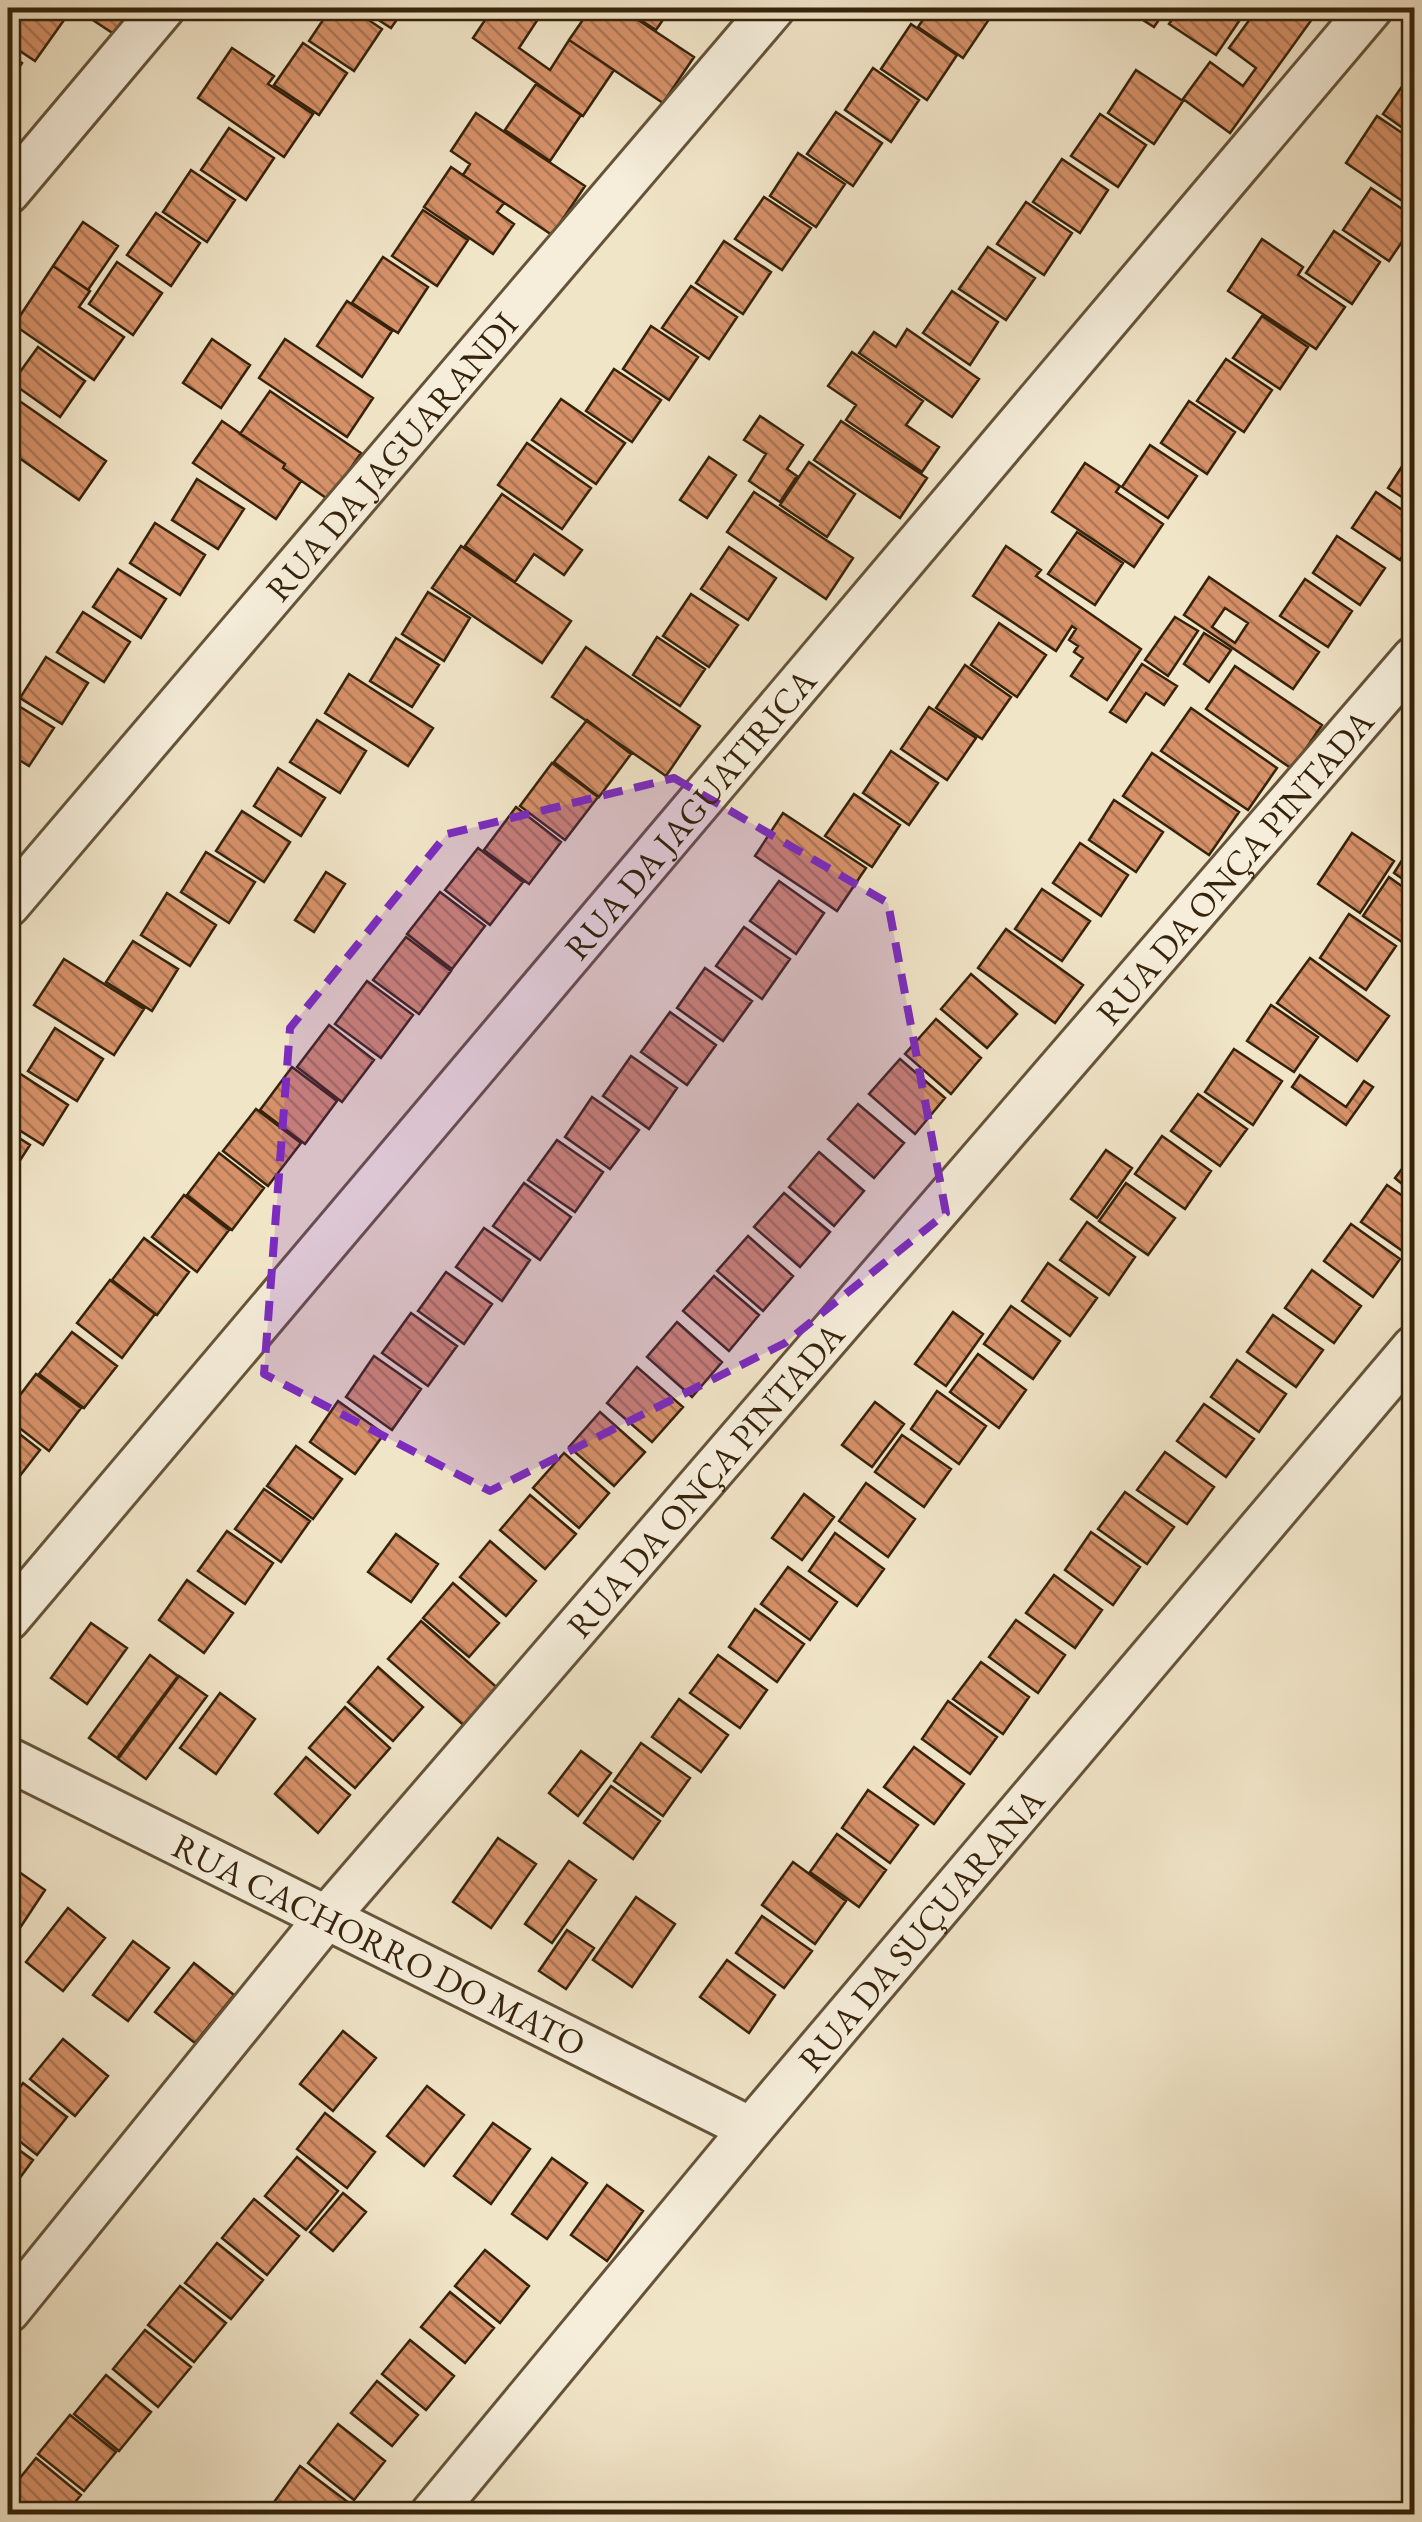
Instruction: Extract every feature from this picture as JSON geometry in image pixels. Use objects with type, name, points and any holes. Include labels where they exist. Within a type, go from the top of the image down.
[{"type":"street","points":[[8,192],[163,8]]},
{"type":"street","name":"RUA DA JAGUARANDI","points":[[8,905],[773,8]]},
{"type":"street","name":"RUA DA JAGUATIRICA","points":[[8,1619],[1371,8]]},
{"type":"street","name":"RUA DA ONÇA PINTADA","points":[[8,2311],[326,1916],[1414,658]]},
{"type":"street","name":"RUA DA SUÇUARANA","points":[[432,2514],[751,2129],[1414,1348]]},
{"type":"street","name":"RUA CACHORRO DO MATO","points":[[8,1759],[751,2129]]},
{"type":"highlighted area","points":[[674,778],[888,903],[946,1213],[785,1343],[490,1491],[264,1374],[290,1028],[447,834]]},
{"type":"building","points":[[8,8],[46,8],[64,20],[35,61],[8,43]]},
{"type":"building","points":[[54,8],[132,8],[114,34],[76,9],[69,18]]},
{"type":"building","points":[[331,8],[351,8],[382,29],[354,71],[309,41]]},
{"type":"building","points":[[360,8],[405,8],[391,28]]},
{"type":"building","points":[[493,8],[544,10],[519,48],[550,70],[569,40],[614,70],[583,116],[473,38]]},
{"type":"building","points":[[591,8],[620,8],[694,57],[663,103],[569,40]]},
{"type":"building","points":[[622,8],[671,8],[656,30]]},
{"type":"building","points":[[931,8],[996,9],[963,58],[918,27]]},
{"type":"building","points":[[1124,8],[1167,8],[1154,27]]},
{"type":"building","points":[[1180,8],[1248,8],[1216,55],[1169,24]]},
{"type":"building","points":[[1258,8],[1320,8],[1230,133],[1183,99],[1210,62],[1243,86],[1256,68],[1229,48]]},
{"type":"building","points":[[911,24],[957,55],[927,100],[881,69]]},
{"type":"building","points":[[303,43],[347,73],[319,115],[274,85]]},
{"type":"building","points":[[232,48],[274,76],[268,84],[313,114],[284,157],[198,98]]},
{"type":"building","points":[[8,53],[22,63],[8,85]]},
{"type":"building","points":[[873,68],[919,100],[891,142],[845,110]]},
{"type":"building","points":[[1414,69],[1414,136],[1383,114]]},
{"type":"building","points":[[1136,70],[1183,101],[1154,144],[1108,113]]},
{"type":"building","points":[[536,84],[581,115],[550,161],[505,130]]},
{"type":"building","points":[[836,112],[882,143],[853,186],[807,154]]},
{"type":"building","points":[[476,113],[585,186],[552,235],[463,175],[470,164],[451,151]]},
{"type":"building","points":[[1100,114],[1146,145],[1118,187],[1071,156]]},
{"type":"building","points":[[1377,116],[1411,139],[1407,143],[1414,148],[1414,209],[1346,163]]},
{"type":"building","points":[[229,128],[274,158],[246,200],[201,170]]},
{"type":"building","points":[[798,153],[845,184],[816,227],[770,196]]},
{"type":"building","points":[[1062,159],[1108,190],[1080,233],[1033,202]]},
{"type":"building","points":[[451,167],[504,203],[497,212],[514,224],[493,254],[424,207]]},
{"type":"building","points":[[191,170],[235,200],[207,242],[163,212]]},
{"type":"building","points":[[1371,188],[1414,217],[1414,224],[1389,261],[1343,230]]},
{"type":"building","points":[[764,197],[811,228],[782,270],[735,239]]},
{"type":"building","points":[[1026,202],[1072,233],[1044,275],[997,244]]},
{"type":"building","points":[[423,210],[468,240],[437,286],[392,256]]},
{"type":"building","points":[[156,213],[200,243],[171,286],[127,255]]},
{"type":"building","points":[[83,222],[118,246],[88,290],[53,266]]},
{"type":"building","points":[[1334,231],[1380,262],[1352,304],[1306,273]]},
{"type":"building","points":[[1262,239],[1303,267],[1298,275],[1345,307],[1316,349],[1228,291]]},
{"type":"building","points":[[724,241],[771,272],[743,314],[696,283]]},
{"type":"building","points":[[988,247],[1035,278],[1006,320],[959,289]]},
{"type":"building","points":[[383,257],[428,287],[398,333],[352,303]]},
{"type":"building","points":[[117,262],[162,293],[133,335],[89,304]]},
{"type":"building","points":[[53,266],[90,291],[79,307],[124,337],[94,380],[14,325]]},
{"type":"building","points":[[691,286],[737,317],[709,359],[662,328]]},
{"type":"building","points":[[952,291],[998,322],[970,365],[923,333]]},
{"type":"building","points":[[347,301],[392,331],[362,377],[317,346]]},
{"type":"building","points":[[1262,316],[1308,347],[1280,389],[1233,358]]},
{"type":"building","points":[[651,326],[698,357],[669,400],[623,369]]},
{"type":"building","points":[[907,329],[979,379],[952,417],[859,353],[874,332],[896,347]]},
{"type":"building","points":[[212,339],[250,365],[221,408],[183,383]]},
{"type":"building","points":[[285,339],[373,398],[347,437],[259,378]]},
{"type":"building","points":[[38,347],[85,381],[60,417],[12,383]]},
{"type":"building","points":[[852,352],[923,401],[906,425],[939,447],[922,472],[846,420],[856,405],[828,386]]},
{"type":"building","points":[[1226,359],[1272,390],[1244,432],[1197,401]]},
{"type":"building","points":[[614,369],[661,400],[632,442],[586,411]]},
{"type":"building","points":[[270,391],[361,453],[329,500],[240,434]]},
{"type":"building","points":[[8,393],[106,461],[79,500],[8,450]]},
{"type":"building","points":[[561,399],[625,443],[596,484],[532,440]]},
{"type":"building","points":[[1189,401],[1235,432],[1207,474],[1161,443]]},
{"type":"building","points":[[760,416],[803,445],[787,469],[797,476],[780,502],[749,481],[766,454],[744,440]]},
{"type":"building","points":[[222,421],[285,464],[283,468],[301,481],[276,519],[193,463]]},
{"type":"building","points":[[841,421],[927,478],[900,518],[814,460]]},
{"type":"building","points":[[527,443],[591,488],[562,529],[498,485]]},
{"type":"building","points":[[1150,445],[1197,476],[1168,518],[1122,487]]},
{"type":"building","points":[[1414,453],[1414,505],[1388,488]]},
{"type":"building","points":[[709,457],[736,475],[707,518],[680,500]]},
{"type":"building","points":[[809,462],[855,494],[827,537],[780,505]]},
{"type":"building","points":[[1085,463],[1120,486],[1116,492],[1163,524],[1134,567],[1052,512]]},
{"type":"building","points":[[197,479],[244,509],[218,549],[172,520]]},
{"type":"building","points":[[754,492],[853,558],[826,599],[727,532]]},
{"type":"building","points":[[1376,492],[1414,518],[1414,537],[1400,560],[1352,528]]},
{"type":"building","points":[[502,494],[582,550],[564,575],[534,554],[515,582],[465,546]]},
{"type":"building","points":[[155,523],[205,555],[180,595],[130,563]]},
{"type":"building","points":[[1077,532],[1123,563],[1095,605],[1048,574]]},
{"type":"building","points":[[1337,536],[1385,568],[1360,605],[1313,573]]},
{"type":"building","points":[[461,546],[571,621],[542,663],[432,588]]},
{"type":"building","points":[[1006,546],[1041,570],[1036,576],[1141,649],[1107,700],[1071,676],[1083,658],[1074,652],[1078,646],[1069,640],[1076,629],[1072,626],[1056,651],[973,596]]},
{"type":"building","points":[[729,547],[776,578],[748,620],[701,589]]},
{"type":"building","points":[[118,569],[166,599],[141,638],[93,607]]},
{"type":"building","points":[[1209,577],[1319,652],[1293,689],[1184,615]],"holes":[[[1225,608],[1248,623],[1235,643],[1212,627]]]},
{"type":"building","points":[[1305,579],[1352,611],[1328,647],[1280,616]]},
{"type":"building","points":[[428,592],[470,618],[444,661],[402,634]]},
{"type":"building","points":[[691,594],[738,625],[709,667],[663,636]]},
{"type":"building","points":[[83,612],[130,642],[104,682],[57,652]]},
{"type":"building","points":[[1175,617],[1198,631],[1168,676],[1145,660]]},
{"type":"building","points":[[999,623],[1046,655],[1017,697],[971,665]]},
{"type":"building","points":[[1204,633],[1231,650],[1209,682],[1184,664]]},
{"type":"building","points":[[657,637],[705,669],[680,706],[633,675]]},
{"type":"building","points":[[396,638],[439,665],[412,707],[370,681]]},
{"type":"building","points":[[586,647],[700,726],[666,776],[552,697]]},
{"type":"building","points":[[46,657],[88,683],[62,724],[20,698]]},
{"type":"building","points":[[1142,664],[1177,686],[1164,705],[1146,693],[1126,722],[1110,712]]},
{"type":"building","points":[[965,665],[1011,697],[982,739],[936,708]]},
{"type":"building","points":[[1235,666],[1322,725],[1292,769],[1206,709]]},
{"type":"building","points":[[349,674],[433,728],[408,766],[325,713]]},
{"type":"building","points":[[9,700],[54,728],[29,766],[8,753]]},
{"type":"building","points":[[929,707],[976,738],[947,780],[901,749]]},
{"type":"building","points":[[1191,708],[1277,768],[1248,810],[1161,751]]},
{"type":"building","points":[[317,720],[366,751],[340,793],[290,762]]},
{"type":"building","points":[[587,720],[631,754],[599,797],[554,762]]},
{"type":"building","points":[[891,751],[938,783],[909,825],[863,793]]},
{"type":"building","points":[[1152,753],[1239,812],[1209,855],[1123,796]]},
{"type":"building","points":[[8,761],[19,769],[8,787]]},
{"type":"building","points":[[552,763],[598,797],[565,840],[520,806]]},
{"type":"building","points":[[278,768],[325,798],[301,836],[254,806]]},
{"type":"building","points":[[854,794],[900,825],[872,867],[825,836]]},
{"type":"building","points":[[1114,800],[1163,832],[1136,872],[1089,840]]},
{"type":"building","points":[[516,807],[561,842],[529,884],[484,850]]},
{"type":"building","points":[[242,811],[290,842],[264,882],[216,851]]},
{"type":"building","points":[[783,813],[866,868],[837,911],[755,856]]},
{"type":"building","points":[[1352,833],[1394,861],[1360,913],[1318,884]]},
{"type":"building","points":[[1414,841],[1414,887],[1394,873]]},
{"type":"building","points":[[1080,843],[1128,875],[1101,916],[1053,883]]},
{"type":"building","points":[[478,848],[523,882],[490,925],[445,890]]},
{"type":"building","points":[[206,852],[255,882],[229,923],[181,892]]},
{"type":"building","points":[[326,872],[345,884],[314,932],[295,920]]},
{"type":"building","points":[[1389,877],[1414,895],[1414,950],[1363,916]]},
{"type":"building","points":[[779,881],[824,913],[796,954],[750,921]]},
{"type":"building","points":[[1042,889],[1090,921],[1062,961],[1015,929]]},
{"type":"building","points":[[440,892],[485,926],[452,969],[407,934]]},
{"type":"building","points":[[167,893],[216,925],[190,966],[141,935]]},
{"type":"building","points":[[1349,914],[1396,946],[1366,990],[1320,958]]},
{"type":"building","points":[[744,927],[790,959],[762,999],[716,966]]},
{"type":"building","points":[[1006,929],[1083,985],[1055,1023],[978,968]]},
{"type":"building","points":[[406,937],[451,971],[419,1014],[373,980]]},
{"type":"building","points":[[133,941],[178,969],[152,1011],[106,982]]},
{"type":"building","points":[[1310,958],[1389,1016],[1357,1061],[1277,1003]]},
{"type":"building","points":[[64,959],[144,1009],[114,1055],[34,1005]]},
{"type":"building","points":[[705,968],[752,1001],[723,1041],[677,1008]]},
{"type":"building","points":[[971,974],[1017,1014],[987,1048],[941,1009]]},
{"type":"building","points":[[367,981],[413,1015],[381,1058],[335,1024]]},
{"type":"building","points":[[1271,1005],[1318,1037],[1294,1072],[1247,1041]]},
{"type":"building","points":[[670,1012],[716,1045],[687,1085],[641,1052]]},
{"type":"building","points":[[936,1019],[981,1058],[951,1094],[905,1054]]},
{"type":"building","points":[[329,1025],[374,1060],[342,1102],[297,1067]]},
{"type":"building","points":[[55,1028],[103,1059],[77,1101],[28,1071]]},
{"type":"building","points":[[1234,1049],[1282,1081],[1253,1125],[1205,1092]]},
{"type":"building","points":[[631,1056],[677,1088],[649,1129],[603,1096]]},
{"type":"building","points":[[900,1059],[945,1098],[915,1134],[869,1094]]},
{"type":"building","points":[[292,1067],[337,1101],[305,1144],[260,1110]]},
{"type":"building","points":[[16,1071],[68,1105],[43,1145],[8,1123],[8,1084]]},
{"type":"building","points":[[1300,1075],[1346,1107],[1364,1081],[1373,1087],[1346,1125],[1292,1087]]},
{"type":"building","points":[[1198,1094],[1247,1129],[1220,1166],[1171,1131]]},
{"type":"building","points":[[592,1097],[639,1130],[610,1169],[565,1137]]},
{"type":"building","points":[[858,1104],[904,1143],[874,1178],[828,1139]]},
{"type":"building","points":[[256,1109],[301,1143],[268,1186],[223,1151]]},
{"type":"building","points":[[8,1131],[30,1145],[8,1179]]},
{"type":"building","points":[[1162,1136],[1211,1171],[1185,1209],[1135,1174]]},
{"type":"building","points":[[557,1140],[603,1172],[575,1212],[528,1180]]},
{"type":"building","points":[[1106,1150],[1132,1168],[1097,1218],[1071,1199]]},
{"type":"building","points":[[819,1152],[864,1191],[834,1226],[789,1187]]},
{"type":"building","points":[[219,1153],[264,1188],[232,1230],[187,1195]]},
{"type":"building","points":[[1414,1153],[1414,1194],[1395,1178]]},
{"type":"building","points":[[524,1183],[571,1217],[540,1260],[493,1226]]},
{"type":"building","points":[[1126,1183],[1175,1218],[1148,1255],[1099,1221]]},
{"type":"building","points":[[1387,1185],[1414,1204],[1414,1259],[1361,1222]]},
{"type":"building","points":[[784,1193],[830,1232],[800,1267],[754,1227]]},
{"type":"building","points":[[184,1195],[229,1230],[197,1272],[152,1237]]},
{"type":"building","points":[[1087,1222],[1135,1257],[1109,1295],[1060,1260]]},
{"type":"building","points":[[1351,1224],[1400,1259],[1373,1297],[1324,1261]]},
{"type":"building","points":[[484,1228],[530,1260],[502,1301],[456,1267]]},
{"type":"building","points":[[748,1236],[793,1276],[763,1311],[717,1271]]},
{"type":"building","points":[[144,1238],[189,1272],[157,1315],[112,1280]]},
{"type":"building","points":[[1048,1263],[1097,1298],[1070,1336],[1022,1301]]},
{"type":"building","points":[[1312,1270],[1361,1306],[1334,1343],[1285,1308]]},
{"type":"building","points":[[446,1272],[492,1304],[464,1344],[418,1311]]},
{"type":"building","points":[[714,1276],[759,1315],[729,1351],[683,1311]]},
{"type":"building","points":[[110,1280],[155,1314],[122,1358],[77,1323]]},
{"type":"building","points":[[1011,1306],[1060,1341],[1033,1379],[984,1344]]},
{"type":"building","points":[[953,1312],[983,1334],[946,1386],[915,1364]]},
{"type":"building","points":[[411,1313],[457,1346],[428,1386],[382,1353]]},
{"type":"building","points":[[1273,1315],[1323,1350],[1296,1387],[1247,1352]]},
{"type":"building","points":[[677,1322],[722,1362],[692,1397],[647,1357]]},
{"type":"building","points":[[72,1332],[117,1366],[84,1408],[39,1374]]},
{"type":"building","points":[[978,1354],[1026,1390],[999,1428],[950,1392]]},
{"type":"building","points":[[374,1356],[421,1389],[392,1430],[346,1397]]},
{"type":"building","points":[[1237,1360],[1286,1394],[1259,1432],[1211,1397]]},
{"type":"building","points":[[637,1367],[683,1407],[652,1442],[607,1403]]},
{"type":"building","points":[[36,1374],[81,1408],[49,1451],[8,1419],[8,1411]]},
{"type":"building","points":[[937,1391],[986,1426],[959,1464],[911,1429]]},
{"type":"building","points":[[338,1401],[384,1434],[355,1474],[310,1442]]},
{"type":"building","points":[[875,1402],[904,1424],[872,1467],[842,1445]]},
{"type":"building","points":[[1204,1404],[1254,1439],[1226,1477],[1177,1441]]},
{"type":"building","points":[[600,1412],[645,1452],[614,1486],[569,1447]]},
{"type":"building","points":[[8,1425],[40,1450],[8,1491]]},
{"type":"building","points":[[902,1435],[951,1469],[924,1507],[875,1472]]},
{"type":"building","points":[[296,1446],[342,1479],[313,1519],[267,1486]]},
{"type":"building","points":[[1165,1452],[1214,1487],[1187,1524],[1137,1490]]},
{"type":"building","points":[[564,1453],[609,1493],[579,1528],[533,1488]]},
{"type":"building","points":[[866,1483],[915,1519],[888,1557],[839,1521]]},
{"type":"building","points":[[264,1489],[310,1521],[281,1562],[235,1529]]},
{"type":"building","points":[[1125,1492],[1174,1527],[1147,1564],[1098,1529]]},
{"type":"building","points":[[804,1494],[834,1517],[802,1560],[772,1538]]},
{"type":"building","points":[[530,1495],[576,1534],[545,1569],[500,1530]]},
{"type":"building","points":[[227,1531],[273,1563],[245,1604],[198,1571]]},
{"type":"building","points":[[1091,1532],[1140,1567],[1113,1605],[1065,1570]]},
{"type":"building","points":[[835,1533],[884,1569],[857,1606],[809,1571]]},
{"type":"building","points":[[396,1534],[438,1564],[411,1602],[368,1572]]},
{"type":"building","points":[[490,1541],[536,1581],[506,1616],[460,1577]]},
{"type":"building","points":[[788,1567],[837,1602],[810,1640],[761,1604]]},
{"type":"building","points":[[1054,1575],[1102,1610],[1075,1648],[1026,1613]]},
{"type":"building","points":[[187,1580],[233,1613],[204,1653],[159,1620]]},
{"type":"building","points":[[453,1583],[499,1623],[469,1657],[423,1618]]},
{"type":"building","points":[[755,1609],[804,1644],[777,1682],[729,1647]]},
{"type":"building","points":[[1016,1620],[1065,1655],[1038,1693],[989,1657]]},
{"type":"building","points":[[421,1621],[509,1698],[476,1736],[388,1659]]},
{"type":"building","points":[[91,1623],[127,1648],[87,1704],[51,1678]]},
{"type":"building","points":[[150,1655],[178,1676],[117,1758],[89,1738]]},
{"type":"building","points":[[718,1655],[767,1690],[740,1728],[690,1693]]},
{"type":"building","points":[[981,1662],[1029,1697],[1003,1734],[953,1699]]},
{"type":"building","points":[[378,1667],[423,1707],[393,1741],[348,1702]]},
{"type":"building","points":[[179,1676],[207,1696],[146,1779],[118,1759]]},
{"type":"building","points":[[220,1693],[255,1719],[216,1774],[180,1748]]},
{"type":"building","points":[[679,1699],[728,1735],[701,1772],[652,1737]]},
{"type":"building","points":[[948,1701],[997,1737],[970,1774],[922,1739]]},
{"type":"building","points":[[345,1707],[390,1748],[355,1788],[309,1748]]},
{"type":"building","points":[[641,1743],[690,1778],[663,1816],[614,1781]]},
{"type":"building","points":[[914,1747],[964,1784],[934,1824],[884,1787]]},
{"type":"building","points":[[581,1751],[611,1773],[578,1816],[549,1793]]},
{"type":"building","points":[[306,1757],[350,1795],[318,1833],[275,1794]]},
{"type":"building","points":[[611,1786],[660,1821],[633,1859],[584,1823]]},
{"type":"building","points":[[868,1790],[918,1825],[890,1863],[842,1828]]},
{"type":"building","points":[[837,1834],[886,1870],[859,1907],[810,1872]]},
{"type":"building","points":[[498,1838],[536,1864],[491,1928],[453,1902]]},
{"type":"building","points":[[569,1861],[596,1880],[552,1943],[525,1924]]},
{"type":"building","points":[[793,1862],[846,1901],[815,1944],[762,1905]]},
{"type":"building","points":[[12,1867],[45,1890],[8,1946],[8,1873]]},
{"type":"building","points":[[636,1897],[675,1924],[632,1987],[593,1960]]},
{"type":"building","points":[[68,1908],[105,1938],[63,1991],[26,1962]]},
{"type":"building","points":[[762,1916],[812,1951],[784,1988],[736,1953]]},
{"type":"building","points":[[567,1930],[594,1948],[566,1989],[539,1971]]},
{"type":"building","points":[[133,1941],[169,1968],[128,2021],[93,1995]]},
{"type":"building","points":[[727,1960],[775,1995],[749,2033],[700,1997]]},
{"type":"building","points":[[194,1963],[234,1995],[195,2043],[155,2012]]},
{"type":"building","points":[[343,2031],[376,2058],[333,2111],[300,2084]]},
{"type":"building","points":[[63,2039],[108,2076],[75,2116],[30,2079]]},
{"type":"building","points":[[23,2083],[67,2117],[37,2155],[8,2132],[8,2104]]},
{"type":"building","points":[[427,2086],[464,2115],[424,2166],[387,2136]]},
{"type":"building","points":[[325,2113],[375,2152],[347,2188],[297,2149]]},
{"type":"building","points":[[493,2123],[530,2149],[491,2204],[454,2176]]},
{"type":"building","points":[[8,2142],[33,2160],[8,2194]]},
{"type":"building","points":[[297,2157],[338,2191],[306,2230],[265,2196]]},
{"type":"building","points":[[552,2158],[587,2183],[547,2239],[512,2214]]},
{"type":"building","points":[[607,2185],[643,2211],[607,2261],[571,2235]]},
{"type":"building","points":[[343,2193],[366,2212],[333,2251],[310,2232]]},
{"type":"building","points":[[254,2199],[299,2236],[267,2275],[222,2238]]},
{"type":"building","points":[[217,2243],[263,2280],[231,2319],[185,2283]]},
{"type":"building","points":[[485,2250],[529,2286],[500,2323],[455,2286]]},
{"type":"building","points":[[180,2286],[226,2323],[194,2362],[148,2325]]},
{"type":"building","points":[[450,2292],[494,2328],[465,2363],[421,2327]]},
{"type":"building","points":[[145,2330],[191,2367],[158,2407],[113,2369]]},
{"type":"building","points":[[410,2340],[454,2376],[426,2410],[382,2374]]},
{"type":"building","points":[[106,2375],[151,2412],[119,2451],[74,2414]]},
{"type":"building","points":[[377,2381],[418,2415],[392,2446],[351,2413]]},
{"type":"building","points":[[70,2415],[116,2452],[84,2491],[38,2454]]},
{"type":"building","points":[[338,2424],[385,2461],[354,2500],[308,2463]]},
{"type":"building","points":[[36,2458],[81,2495],[65,2514],[25,2514],[8,2500],[8,2493]]},
{"type":"building","points":[[300,2466],[349,2503],[340,2514],[285,2514],[272,2505]]}]
